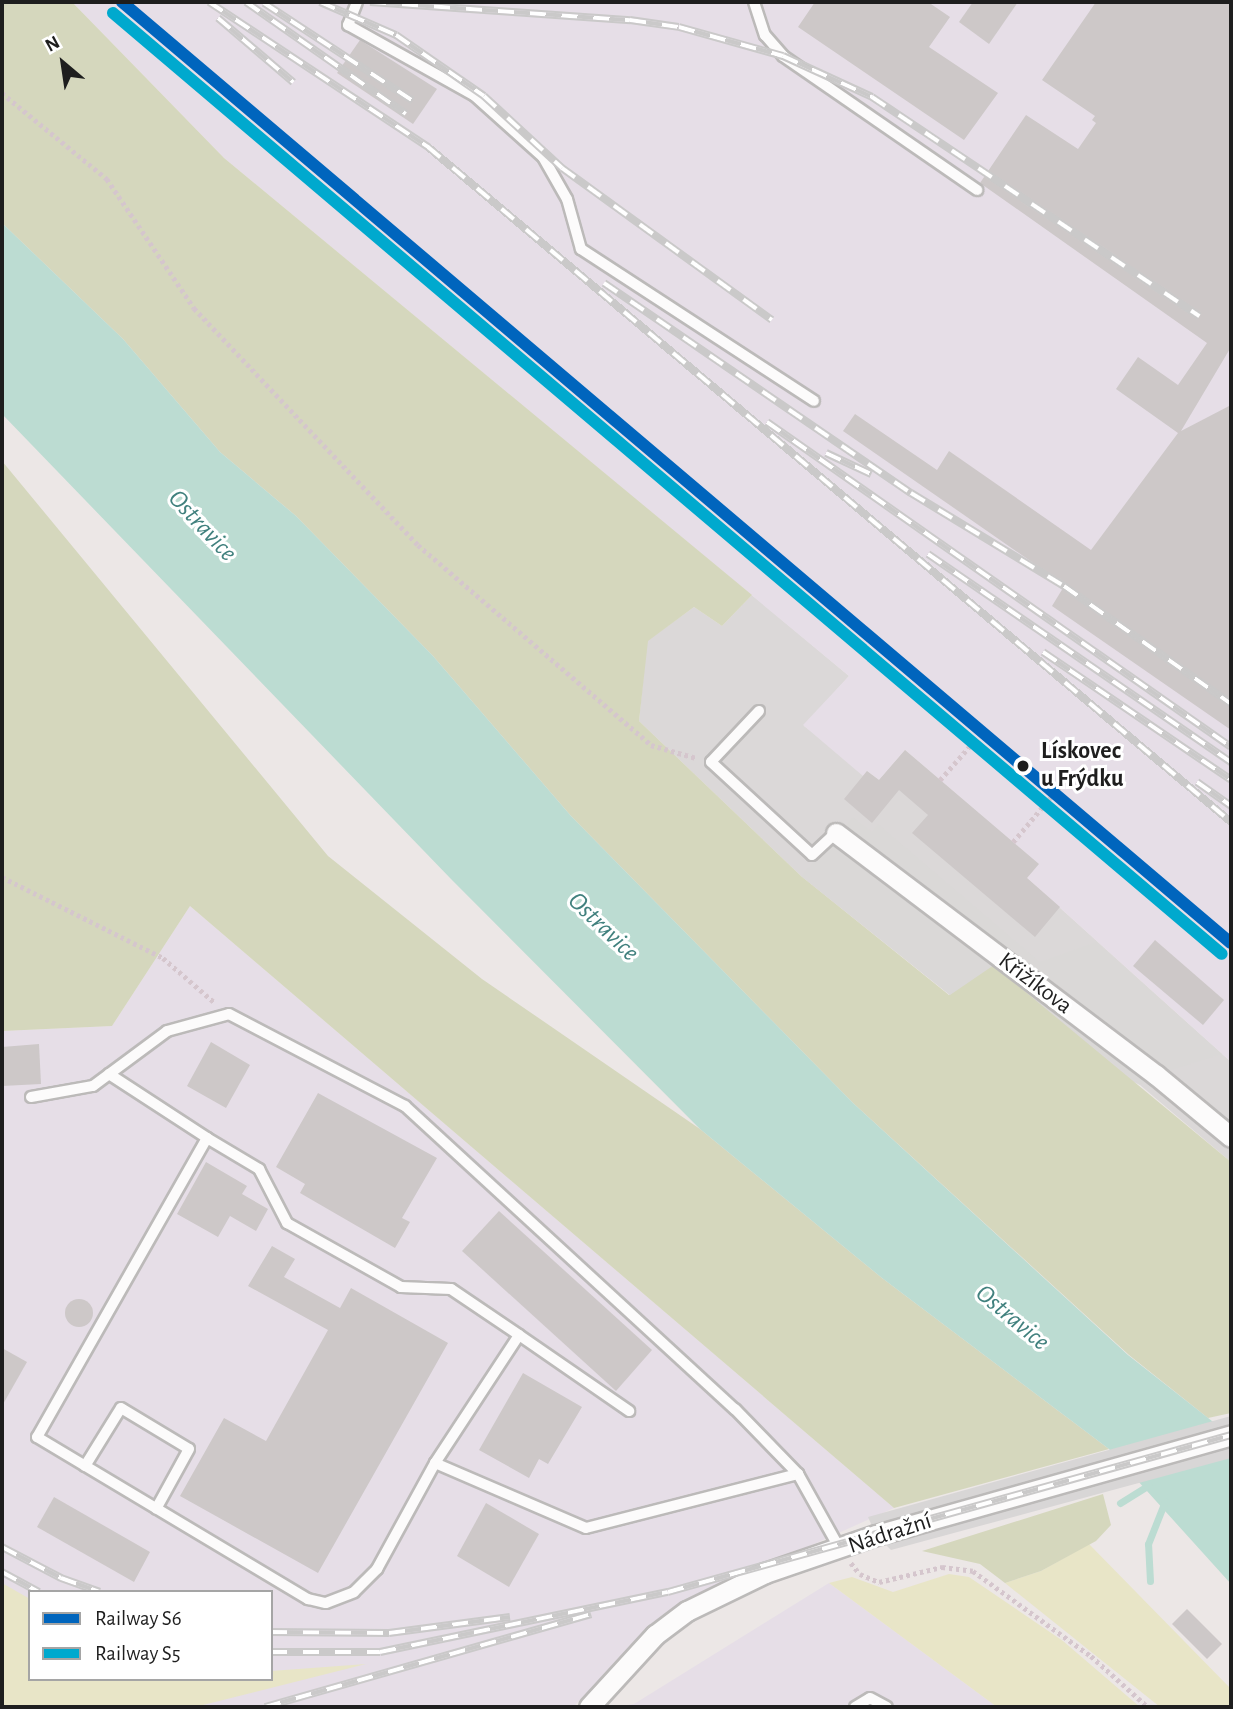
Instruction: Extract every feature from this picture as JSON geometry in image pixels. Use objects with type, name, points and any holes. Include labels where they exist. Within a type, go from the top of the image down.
[{"type":"street","name":"Křižíkova","points":[[836,833],[1156,1074],[1231,1137]]},
{"type":"street","name":"Nádražní","points":[[589,1707],[655,1635],[687,1611],[765,1573],[840,1550],[876,1535],[1231,1435]]},
{"type":"lane","points":[[357,2],[348,25],[475,96],[543,157],[567,200],[581,249],[814,401]]},
{"type":"lane","points":[[754,2],[765,35],[783,56],[977,190]]},
{"type":"lane","points":[[759,710],[711,762],[812,855],[836,833]]},
{"type":"lane","points":[[31,1097],[93,1086],[167,1031],[229,1014],[405,1106],[735,1409],[798,1474],[840,1550]]},
{"type":"lane","points":[[109,1074],[259,1169],[287,1223],[401,1287],[451,1289],[629,1411]]},
{"type":"lane","points":[[208,1138],[37,1437],[308,1599],[326,1603],[354,1592],[377,1569],[435,1463],[519,1335]]},
{"type":"lane","points":[[85,1466],[121,1408],[144,1421],[189,1449],[156,1509]]},
{"type":"lane","points":[[435,1463],[586,1528],[798,1474]]},
{"type":"lane","points":[[855,1707],[870,1698],[887,1707]]},
{"type":"path","points":[[2,93],[107,178],[194,308],[418,545],[650,745],[711,762]]},
{"type":"path","points":[[940,780],[976,739]]},
{"type":"path","points":[[1013,842],[1060,786]]},
{"type":"path","points":[[2,877],[163,958],[229,1014]]},
{"type":"path","points":[[840,1550],[860,1574],[879,1582],[943,1567],[973,1572],[1091,1656],[1148,1707]]},
{"type":"shaded area","points":[[2,2],[72,2],[224,158],[752,595],[722,626],[694,607],[648,641],[639,721],[801,876],[949,995],[993,965],[1231,1162],[1231,1413],[1208,1418],[1129,1355],[853,1103],[571,816],[433,656],[296,516],[220,452],[123,339],[2,223]]},
{"type":"shaded area","points":[[72,2],[1231,2],[1231,1062],[1027,878],[1038,864],[905,750],[879,780],[867,771],[863,776],[803,725],[849,676],[224,158]]},
{"type":"shaded area","points":[[2,461],[328,856],[482,979],[700,1129],[882,1278],[1109,1449],[894,1508],[190,906],[112,1026],[2,1031]]},
{"type":"shaded area","points":[[752,595],[849,676],[804,726],[879,780],[905,750],[1039,864],[1027,878],[1231,1062],[1231,1162],[1140,1085],[950,995],[801,876],[639,721],[647,641],[694,607],[722,626]]},
{"type":"shaded area","points":[[853,817],[872,832],[878,824],[1040,962],[1096,942],[1222,1054],[1156,1075],[1140,1085],[994,965],[950,995],[801,876]]},
{"type":"shaded area","points":[[190,906],[894,1508],[672,1608],[573,1707],[2,1707],[2,1031],[112,1026]]},
{"type":"shaded area","points":[[1103,1494],[1111,1525],[1096,1541],[1041,1571],[1005,1583],[980,1564],[922,1551]]},
{"type":"shaded area","points":[[1089,1544],[1231,1689],[1231,1707],[1160,1707],[1005,1583],[1041,1571]]},
{"type":"shaded area","points":[[949,1574],[969,1577],[1063,1641],[1140,1707],[997,1707],[829,1583],[852,1577],[893,1592]]},
{"type":"shaded area","points":[[2,1583],[28,1598],[28,1681],[273,1681],[273,1671],[366,1664],[195,1707],[2,1707]]},
{"type":"shaded area","points":[[829,1583],[997,1707],[612,1707],[634,1704]]},
{"type":"water","name":"Ostravice","points":[[2,223],[123,339],[220,452],[296,516],[433,656],[571,816],[853,1103],[1128,1355],[1231,1436],[1231,1584],[1109,1449],[882,1278],[700,1129],[451,879],[2,414]]},
{"type":"pier","points":[[1231,1416],[1231,1458],[891,1550],[876,1535],[868,1517]]},
{"type":"building","points":[[815,2],[928,2],[950,17],[929,47],[998,93],[964,140],[798,27]]},
{"type":"building","points":[[973,2],[1018,2],[989,44],[959,22]]},
{"type":"building","points":[[1096,2],[1231,2],[1231,347],[1181,431],[1231,405],[1231,730],[1052,606],[1063,588],[1039,567],[843,431],[855,414],[937,470],[949,451],[1091,550],[1178,433],[1116,389],[1138,357],[1178,385],[1207,343],[980,183],[1026,115],[1078,149],[1096,123],[1092,120],[1095,116],[1042,80]]},
{"type":"building","points":[[360,40],[437,89],[413,124],[337,73]]},
{"type":"building","points":[[905,750],[1039,864],[1027,878],[1060,907],[1035,937],[912,833],[928,815],[899,790],[872,823],[844,799],[867,771],[879,780]]},
{"type":"building","points":[[1155,940],[1224,1000],[1203,1025],[1133,966]]},
{"type":"building","points":[[211,1042],[250,1065],[226,1108],[187,1086]]},
{"type":"building","points":[[39,1044],[41,1084],[2,1086],[2,1047]]},
{"type":"building","points":[[318,1093],[437,1158],[402,1218],[410,1222],[395,1248],[300,1193],[305,1184],[276,1167]]},
{"type":"building","points":[[206,1162],[247,1186],[242,1194],[268,1209],[256,1231],[230,1216],[218,1237],[177,1214]]},
{"type":"building","points":[[499,1211],[652,1350],[616,1391],[462,1251]]},
{"type":"building","points":[[272,1246],[295,1259],[284,1277],[340,1308],[351,1288],[448,1343],[318,1573],[180,1496],[224,1418],[266,1441],[328,1330],[248,1286]]},
{"type":"building","points":[[79,1299],[89,1303],[93,1313],[89,1323],[79,1327],[69,1323],[65,1313],[69,1303]]},
{"type":"building","points":[[2,1348],[27,1362],[2,1406]]},
{"type":"building","points":[[523,1373],[582,1407],[548,1464],[539,1459],[529,1478],[479,1450]]},
{"type":"building","points":[[54,1497],[150,1552],[134,1582],[37,1527]]},
{"type":"building","points":[[486,1503],[539,1534],[509,1587],[457,1556]]},
{"type":"building","points":[[1187,1609],[1222,1644],[1207,1659],[1172,1624]]},
{"type":"waterway","points":[[1120,1503],[1149,1485]]},
{"type":"waterway","points":[[1150,1581],[1148,1544],[1165,1501]]},
{"type":"railway","points":[[209,2],[428,147],[1231,822]]},
{"type":"railway","points":[[246,2],[406,114]]},
{"type":"railway","points":[[320,2],[396,35],[484,96],[562,168],[772,320]]},
{"type":"railway","points":[[370,2],[630,20],[679,27],[783,56],[872,97],[1199,316]]},
{"type":"railway","points":[[264,3],[413,101]]},
{"type":"railway","points":[[218,18],[293,82]]},
{"type":"railway","points":[[604,283],[911,493],[1064,586],[1231,704]]},
{"type":"railway","points":[[767,422],[1231,747]]},
{"type":"railway","points":[[826,453],[871,474]]},
{"type":"railway","points":[[928,554],[1231,762]]},
{"type":"railway","points":[[1043,652],[1231,780]]},
{"type":"railway","points":[[1197,782],[1231,806]]},
{"type":"railway","points":[[273,1652],[380,1652],[668,1592],[1231,1435]]},
{"type":"railway","points":[[2,1547],[61,1578],[94,1590]]},
{"type":"railway","points":[[2,1572],[35,1590]]},
{"type":"railway","points":[[265,1707],[591,1614]]},
{"type":"railway","points":[[273,1632],[389,1633],[510,1617]]},
{"type":"rail line","name":"S6","points":[[122,2],[1231,943]]},
{"type":"rail line","name":"S5","points":[[113,13],[1222,954]]},
{"type":"place","name":"Lískovec u Frýdku","points":[[1023,766]]}]
